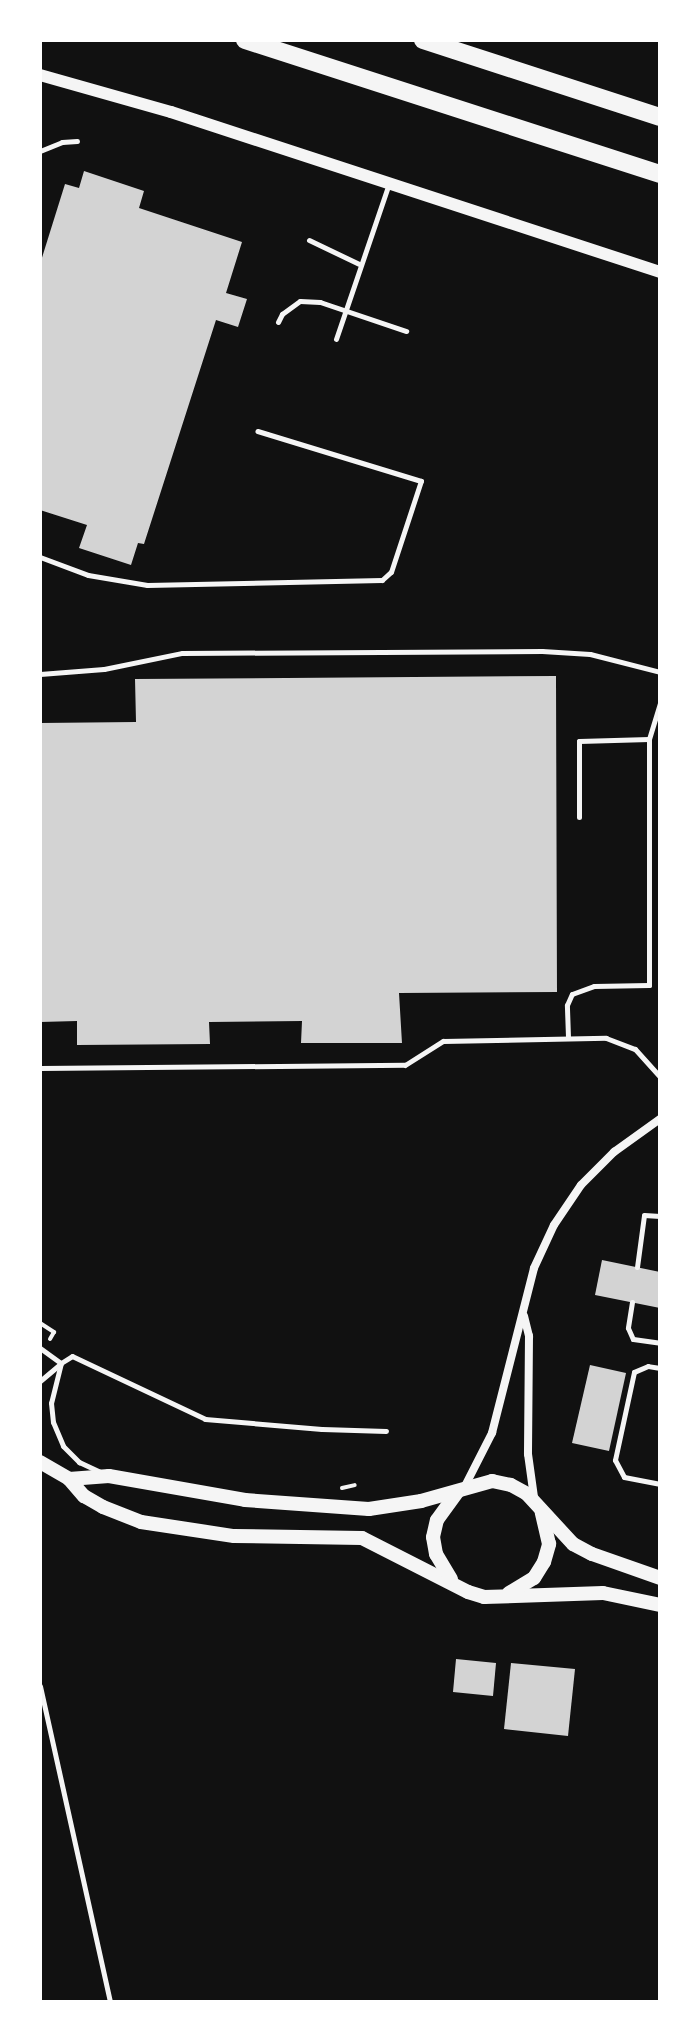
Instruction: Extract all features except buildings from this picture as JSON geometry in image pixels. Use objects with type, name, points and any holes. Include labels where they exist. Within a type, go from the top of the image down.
[{"type":"highway","points":[[245,40],[660,174]]},
{"type":"highway","points":[[423,40],[660,117]]},
{"type":"main road","points":[[40,1462],[69,1479],[84,1496],[141,1522],[234,1536],[362,1538],[468,1592],[501,1596],[603,1593],[660,1605]]},
{"type":"main road","points":[[69,1479],[109,1476],[213,1496],[335,1508],[395,1507],[492,1481],[511,1485],[537,1505],[573,1544],[660,1578]]},
{"type":"main road","points":[[454,1583],[442,1570],[433,1537],[437,1520],[461,1490]]},
{"type":"main road","points":[[501,1596],[519,1590],[534,1578],[544,1562],[549,1544],[547,1525],[537,1505]]},
{"type":"street","points":[[40,75],[389,182],[660,272]]},
{"type":"street","points":[[461,1490],[492,1433],[507,1364],[524,1315],[534,1268],[554,1225],[581,1185],[614,1152],[660,1119]]},
{"type":"street","points":[[524,1315],[529,1336],[528,1454],[537,1505]]},
{"type":"lane","points":[[40,151],[62,142],[77,141]]},
{"type":"lane","points":[[336,339],[389,182]]},
{"type":"lane","points":[[309,240],[359,264]]},
{"type":"lane","points":[[278,322],[282,314],[300,301],[320,302],[406,331]]},
{"type":"lane","points":[[40,557],[88,575],[147,585],[382,580],[391,572],[421,481],[257,431]]},
{"type":"lane","points":[[40,674],[104,669],[182,653],[526,651],[590,654],[660,672]]},
{"type":"lane","points":[[568,1037],[567,1005],[572,994],[594,986],[649,985],[649,739],[660,702]]},
{"type":"lane","points":[[579,817],[579,741],[649,739]]},
{"type":"lane","points":[[40,1068],[405,1065],[443,1041],[568,1037],[621,1041],[647,1060],[660,1077]]},
{"type":"lane","points":[[637,1267],[644,1215],[660,1216]]},
{"type":"lane","points":[[632,1302],[628,1328],[633,1339],[660,1343]]},
{"type":"lane","points":[[40,1348],[61,1363]]},
{"type":"lane","points":[[40,1381],[72,1356],[205,1419],[386,1431]]},
{"type":"lane","points":[[61,1363],[51,1403],[53,1422],[63,1446],[79,1462],[109,1476]]},
{"type":"lane","points":[[660,1368],[648,1366],[634,1372],[615,1460],[624,1477],[660,1484]]},
{"type":"lane","points":[[40,1686],[110,2002]]}]
